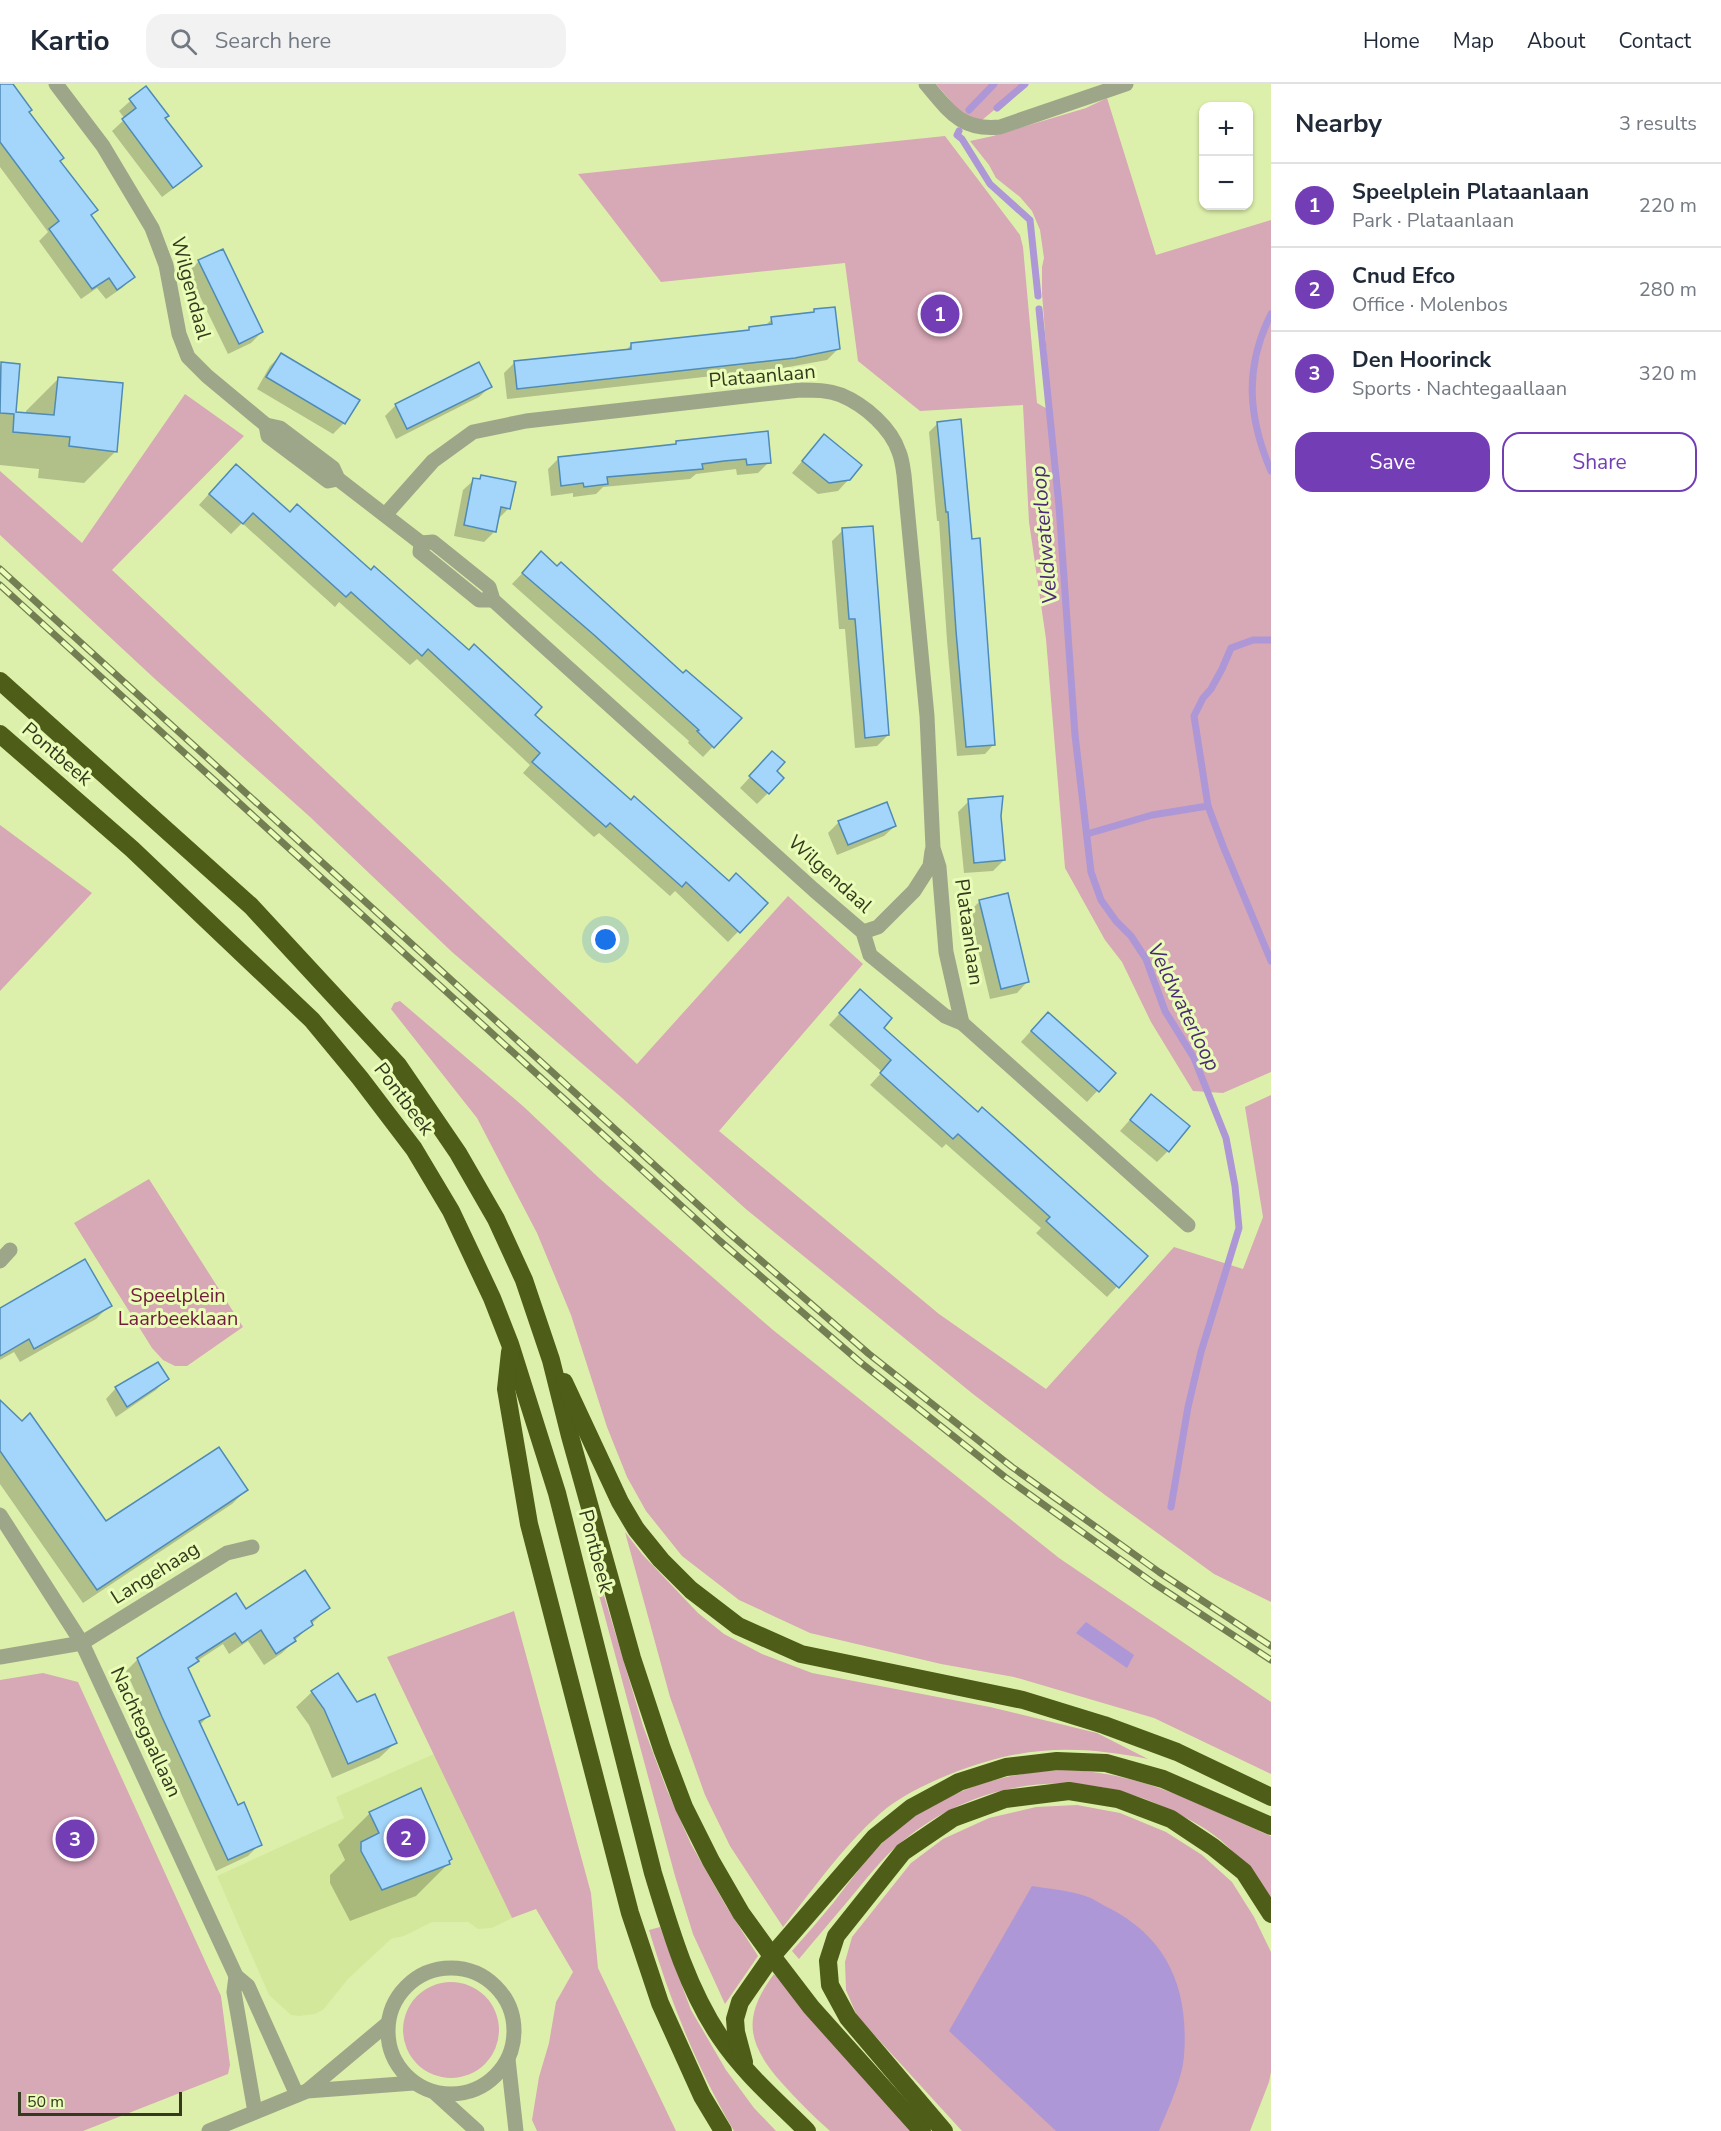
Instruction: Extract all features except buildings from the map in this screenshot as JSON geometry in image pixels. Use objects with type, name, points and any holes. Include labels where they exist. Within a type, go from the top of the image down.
[{"type":"highway","points":[[0,681],[250,906],[398,1065],[459,1153],[496,1219],[524,1280],[551,1360],[632,1658],[684,1807],[741,1913],[772,1956],[811,2007],[922,2131]]},
{"type":"highway","name":"Pontbeek","points":[[0,734],[132,849],[312,1020],[414,1149],[451,1211],[492,1298],[510,1344],[557,1493],[670,1932],[693,1988],[720,2037],[747,2072],[807,2131]]},
{"type":"highway","points":[[510,1344],[506,1389],[529,1524],[630,1913],[660,2003],[702,2096],[723,2131]]},
{"type":"highway","points":[[551,1360],[571,1394],[590,1440],[620,1502],[636,1529],[661,1560],[691,1590],[738,1626],[801,1654],[1023,1700],[1104,1725],[1177,1752],[1271,1797]]},
{"type":"highway","points":[[747,2072],[736,2032],[735,2019],[740,2002],[772,1956],[875,1837],[911,1808],[959,1782],[1006,1767],[1057,1761],[1106,1763],[1162,1779],[1271,1826]]},
{"type":"highway","points":[[944,2131],[848,2018],[830,1985],[828,1961],[836,1936],[903,1852],[952,1818],[1005,1799],[1059,1792],[1069,1791],[1118,1799],[1171,1819],[1213,1847],[1244,1872],[1271,1914]]},
{"type":"street","name":"Wilgendaal","points":[[56,84],[103,146],[152,228],[166,265],[179,334],[188,357],[207,376],[266,425],[280,428],[333,468],[338,479],[421,543],[420,552],[479,600],[493,600],[863,932],[870,955],[945,1016],[962,1023],[1188,1225]]},
{"type":"street","points":[[926,84],[949,112],[961,121],[974,127],[988,128],[1126,84]]},
{"type":"street","name":"Plataanlaan","points":[[385,515],[433,461],[473,432],[526,421],[800,390],[823,391],[840,395],[871,414],[891,436],[899,452],[904,475],[927,716],[933,848],[930,866],[914,891],[878,927],[863,932]]},
{"type":"street","name":"Plataanlaan","points":[[933,848],[939,867],[946,952],[962,1023]]},
{"type":"street","name":"Nachtegaallaan","points":[[0,1515],[82,1643],[236,1976],[248,1986],[302,2093]]},
{"type":"street","name":"Langehaag","points":[[82,1643],[227,1553],[252,1547]]},
{"type":"street","points":[[0,1657],[82,1643]]},
{"type":"street","points":[[434,2092],[456,2094],[481,2087],[498,2073],[508,2059],[514,2038],[513,2016],[509,2004],[497,1986],[479,1973],[457,1967],[425,1972],[406,1985],[393,2003],[387,2024],[389,2047],[398,2067],[414,2083],[434,2092],[477,2131]]},
{"type":"street","name":"Nachtegaallaan","points":[[236,1976],[234,1992],[255,2112]]},
{"type":"street","points":[[302,2093],[387,2024]]},
{"type":"street","points":[[508,2059],[516,2131]]},
{"type":"street","points":[[209,2131],[302,2093],[414,2083]]},
{"type":"shaded area","points":[[1086,1622],[1134,1655],[1127,1668],[1076,1633]]},
{"type":"shaded area","points":[[434,1754],[512,1918],[492,1928],[478,1929],[468,1922],[432,1922],[404,1936],[391,1939],[348,1979],[323,2010],[315,2014],[291,2015],[269,1995],[217,1876],[344,1818],[336,1797]]},
{"type":"shaded area","points":[[1032,1886],[1064,1891],[1095,1900],[1146,1934],[1160,1950],[1171,1968],[1183,2009],[1184,2056],[1178,2084],[1159,2131],[1056,2131],[949,2031]]},
{"type":"green space","points":[[936,84],[1025,84],[981,121],[967,120]]},
{"type":"green space","points":[[1107,98],[1156,255],[1271,220],[1271,1072],[1223,1093],[1193,1091],[1151,1022],[1122,962],[1105,940],[1065,868],[1046,639],[1029,522],[1023,405],[920,411],[858,361],[845,263],[661,282],[578,174],[945,136],[1020,235],[1037,403],[1051,411],[1042,293],[1044,258],[1040,230],[1032,211],[1020,197],[996,178],[970,141],[1086,108]]},
{"type":"green space","points":[[185,394],[244,436],[112,570],[637,1064],[788,896],[863,964],[719,1131],[939,1314],[1046,1389],[1174,1247],[1243,1269],[1263,1217],[1245,1107],[1271,1095],[1271,1602],[1214,1574],[1105,1495],[973,1394],[747,1210],[621,1097],[452,952],[309,816],[155,679],[0,535],[0,471],[82,543]]},
{"type":"green space","points":[[0,825],[92,893],[0,991]]},
{"type":"green space","points":[[400,1001],[524,1107],[599,1178],[773,1330],[1059,1558],[1271,1702],[1271,1774],[1154,1718],[1014,1677],[941,1664],[810,1633],[739,1600],[682,1556],[646,1511],[627,1477],[607,1427],[571,1315],[537,1233],[477,1118],[391,1009],[394,1003]]},
{"type":"green space","name":"Speelplein Laarbeeklaan","points":[[149,1179],[243,1327],[187,1366],[175,1366],[163,1360],[152,1348],[74,1223]]},
{"type":"green space","points":[[625,1532],[642,1554],[698,1613],[724,1634],[762,1654],[812,1673],[990,1707],[1097,1733],[1148,1759],[1095,1751],[1047,1750],[999,1758],[948,1775],[895,1802],[873,1820],[832,1864],[783,1927],[730,1846],[705,1795],[670,1697]]},
{"type":"green space","points":[[600,1582],[643,1726],[667,1790],[691,1844],[758,1956],[725,2004],[693,1934],[675,1876],[596,1584]]},
{"type":"green space","points":[[514,1611],[591,1893],[598,1968],[676,2131],[537,2131],[532,2120],[539,2077],[549,2043],[556,2002],[573,1972],[536,1909],[512,1918],[387,1657]]},
{"type":"green space","points":[[43,1673],[78,1682],[221,1996],[230,2065],[228,2074],[83,2131],[0,2131],[0,1680]]},
{"type":"green space","points":[[1063,1770],[1092,1772],[1145,1783],[1195,1802],[1271,1836],[1271,1902],[1226,1845],[1207,1830],[1179,1814],[1138,1797],[1103,1788],[1068,1784],[1034,1785],[999,1791],[966,1803],[934,1819],[885,1857],[799,1959],[792,1951],[880,1846],[897,1829],[915,1816],[955,1794],[976,1786],[1018,1775]]},
{"type":"green space","points":[[1077,1805],[1120,1813],[1166,1832],[1202,1855],[1232,1882],[1254,1917],[1271,1952],[1271,2072],[1250,2131],[962,2131],[857,2016],[846,1990],[845,1962],[852,1937],[911,1863],[943,1839],[989,1818],[1036,1807]]},
{"type":"green space","points":[[660,1927],[691,2010],[726,2070],[754,2108],[776,2131],[734,2131],[685,2034],[666,1982],[649,1930]]},
{"type":"green space","points":[[774,1974],[912,2131],[830,2131],[781,2082],[761,2055],[753,2030],[753,2017],[757,2004]]},
{"type":"green space","points":[[451,1982],[469,1986],[485,1996],[495,2012],[499,2030],[495,2048],[485,2064],[469,2074],[451,2078],[433,2074],[417,2064],[407,2048],[403,2030],[407,2012],[417,1996],[433,1986]]},
{"type":"waterway","name":"Veldwaterloop","points":[[969,110],[994,84]]},
{"type":"waterway","points":[[997,108],[1025,84]]},
{"type":"waterway","name":"Veldwaterloop","points":[[959,131],[957,135],[962,139],[990,184],[1030,220],[1038,296]]},
{"type":"waterway","name":"Veldwaterloop","points":[[1039,309],[1059,506],[1075,735],[1091,872],[1101,900],[1116,921],[1131,936],[1146,959],[1165,1011],[1194,1058],[1226,1138],[1235,1186],[1239,1228],[1201,1352],[1188,1407],[1171,1507]]},
{"type":"waterway","points":[[1271,314],[1256,354],[1252,392],[1258,431],[1271,471]]},
{"type":"waterway","points":[[1087,834],[1152,815],[1208,806],[1194,716],[1222,669],[1231,648],[1253,640],[1271,640]]},
{"type":"waterway","points":[[1208,806],[1271,961]]},
{"type":"railway","points":[[0,569],[728,1232],[869,1354],[1012,1467],[1159,1572],[1271,1646]]},
{"type":"railway","points":[[0,585],[720,1241],[860,1362],[1005,1477],[1152,1582],[1271,1660]]},
{"type":"place","name":"Speelplein Plataanlaan","points":[[940,314]]},
{"type":"place","name":"Cnud Efco","points":[[406,1838]]},
{"type":"place","name":"Den Hoorinck","points":[[75,1839]]}]
